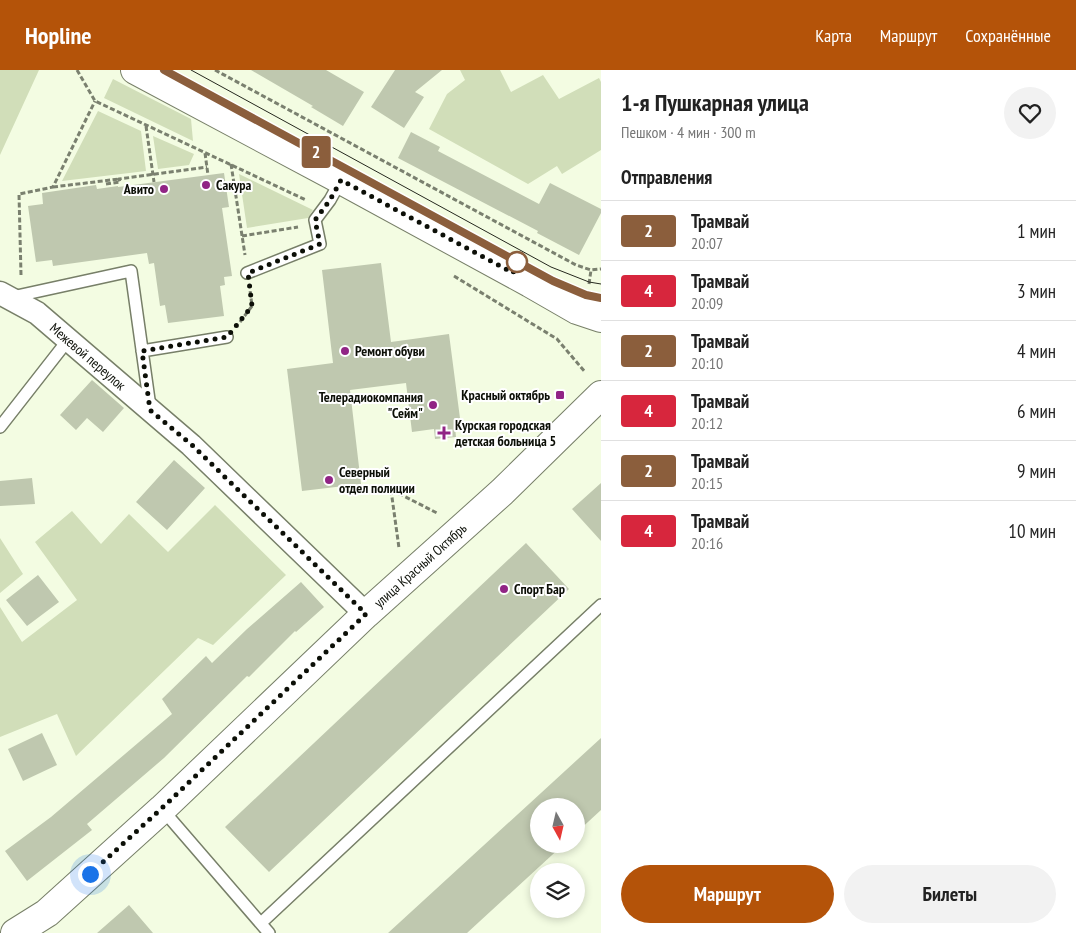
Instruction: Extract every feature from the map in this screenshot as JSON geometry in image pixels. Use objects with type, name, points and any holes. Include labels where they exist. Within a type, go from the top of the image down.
[{"type":"main road","points":[[135,70],[336,190],[530,283],[589,314],[601,330]]},
{"type":"main road","name":"улица Красный Октябрь","points":[[15,933],[47,913],[162,808],[366,614],[502,492],[594,385]]},
{"type":"street","name":"Межевой переулок","points":[[10,295],[36,313],[192,445],[366,614]]},
{"type":"lane","points":[[248,273],[320,244],[315,220],[336,190]]},
{"type":"lane","points":[[10,295],[131,271],[150,410]]},
{"type":"lane","points":[[142,351],[227,337]]},
{"type":"lane","points":[[0,427],[68,340]]},
{"type":"lane","points":[[261,923],[601,605]]},
{"type":"lane","points":[[162,808],[269,933]]},
{"type":"path","points":[[77,70],[95,101],[314,204],[336,190]]},
{"type":"path","points":[[215,70],[576,265],[591,270],[601,269]]},
{"type":"path","points":[[53,187],[95,101]]},
{"type":"path","points":[[146,126],[154,182]]},
{"type":"path","points":[[205,153],[208,175]]},
{"type":"path","points":[[227,337],[252,306],[231,164]]},
{"type":"path","points":[[10,295],[19,194],[53,187],[207,167]]},
{"type":"path","points":[[106,184],[120,182],[119,179]]},
{"type":"path","points":[[242,236],[316,224]]},
{"type":"path","points":[[451,274],[557,339],[594,385]]},
{"type":"path","points":[[399,548],[391,490],[437,513]]},
{"type":"green space","points":[[0,70],[39,70],[0,155]]},
{"type":"green space","points":[[460,70],[500,70],[511,92],[543,75],[559,99],[599,78],[601,82],[601,150],[562,174],[557,166],[528,184],[429,129],[447,94],[465,80]]},
{"type":"green space","points":[[113,79],[191,119],[193,141],[104,98]]},
{"type":"green space","points":[[98,111],[141,131],[146,171],[62,181]]},
{"type":"green space","points":[[153,136],[194,154],[189,165],[158,169]]},
{"type":"green space","points":[[239,174],[313,210],[308,218],[247,228]]},
{"type":"green space","points":[[215,505],[286,575],[213,645],[198,638],[76,756],[57,714],[0,737],[0,607],[22,642],[77,600],[35,542],[72,511],[101,544],[129,514],[168,552]]},
{"type":"green space","points":[[0,538],[23,574],[0,593]]},
{"type":"building","points":[[251,70],[326,70],[364,92],[343,126]]},
{"type":"building","points":[[395,70],[442,70],[415,92],[424,97],[404,128],[371,107]]},
{"type":"building","points":[[411,132],[440,147],[438,151],[539,204],[550,183],[601,209],[601,213],[579,255],[537,233],[538,231],[398,158]]},
{"type":"building","points":[[224,173],[229,207],[222,208],[232,276],[224,277],[225,285],[220,286],[224,316],[168,323],[165,305],[160,306],[154,263],[149,264],[147,253],[53,266],[52,260],[36,262],[28,206],[43,204],[42,193],[96,185],[97,189],[118,187]]},
{"type":"building","points":[[381,263],[391,342],[449,334],[461,426],[455,427],[456,437],[435,439],[434,429],[412,432],[406,383],[350,390],[361,484],[302,491],[287,369],[333,363],[322,270]]},
{"type":"building","points":[[92,380],[124,408],[103,432],[87,418],[76,430],[60,415]]},
{"type":"building","points":[[174,460],[205,488],[167,530],[136,502]]},
{"type":"building","points":[[32,478],[35,504],[0,506],[0,481]]},
{"type":"building","points":[[601,483],[601,541],[572,509]]},
{"type":"building","points":[[526,543],[569,589],[269,872],[225,827]]},
{"type":"building","points":[[38,575],[59,602],[27,626],[6,600]]},
{"type":"building","points":[[301,582],[324,607],[295,631],[249,677],[247,676],[164,758],[87,824],[92,830],[27,881],[5,851],[51,817],[172,714],[162,699],[206,656],[212,663],[247,629]]},
{"type":"building","points":[[42,733],[57,765],[23,781],[8,749]]},
{"type":"building","points":[[601,738],[601,810],[585,825],[585,798],[535,798]]},
{"type":"building","points":[[530,803],[530,853],[554,853],[543,863],[530,863],[530,875],[467,933],[388,933]]},
{"type":"building","points":[[129,905],[153,933],[97,933]]},
{"type":"tram line","points":[[164,70],[553,281],[586,295],[601,298]]},
{"type":"tram line","name":"2","points":[[164,70],[553,281],[586,295],[601,298]]},
{"type":"tram line","points":[[191,70],[551,267],[589,282],[601,284]]},
{"type":"place","name":"Сакура","points":[[206,185]]},
{"type":"place","name":"Авито","points":[[164,189]]},
{"type":"place","name":"Ремонт обуви","points":[[345,351]]},
{"type":"place","name":"Красный октябрь","points":[[560,395]]},
{"type":"place","name":"Телерадиокомпания \"Сейм\"","points":[[433,405]]},
{"type":"place","name":"Курская городская детская больница 5","points":[[444,433]]},
{"type":"place","name":"Северный отдел полиции","points":[[329,480]]},
{"type":"place","name":"Спорт Бар","points":[[504,589]]},
{"type":"route","points":[[90,874],[366,614],[192,445],[150,410],[142,351],[227,337],[252,306],[248,273],[320,244],[315,220],[330,200],[341,180],[513,273],[517,262]]}]
